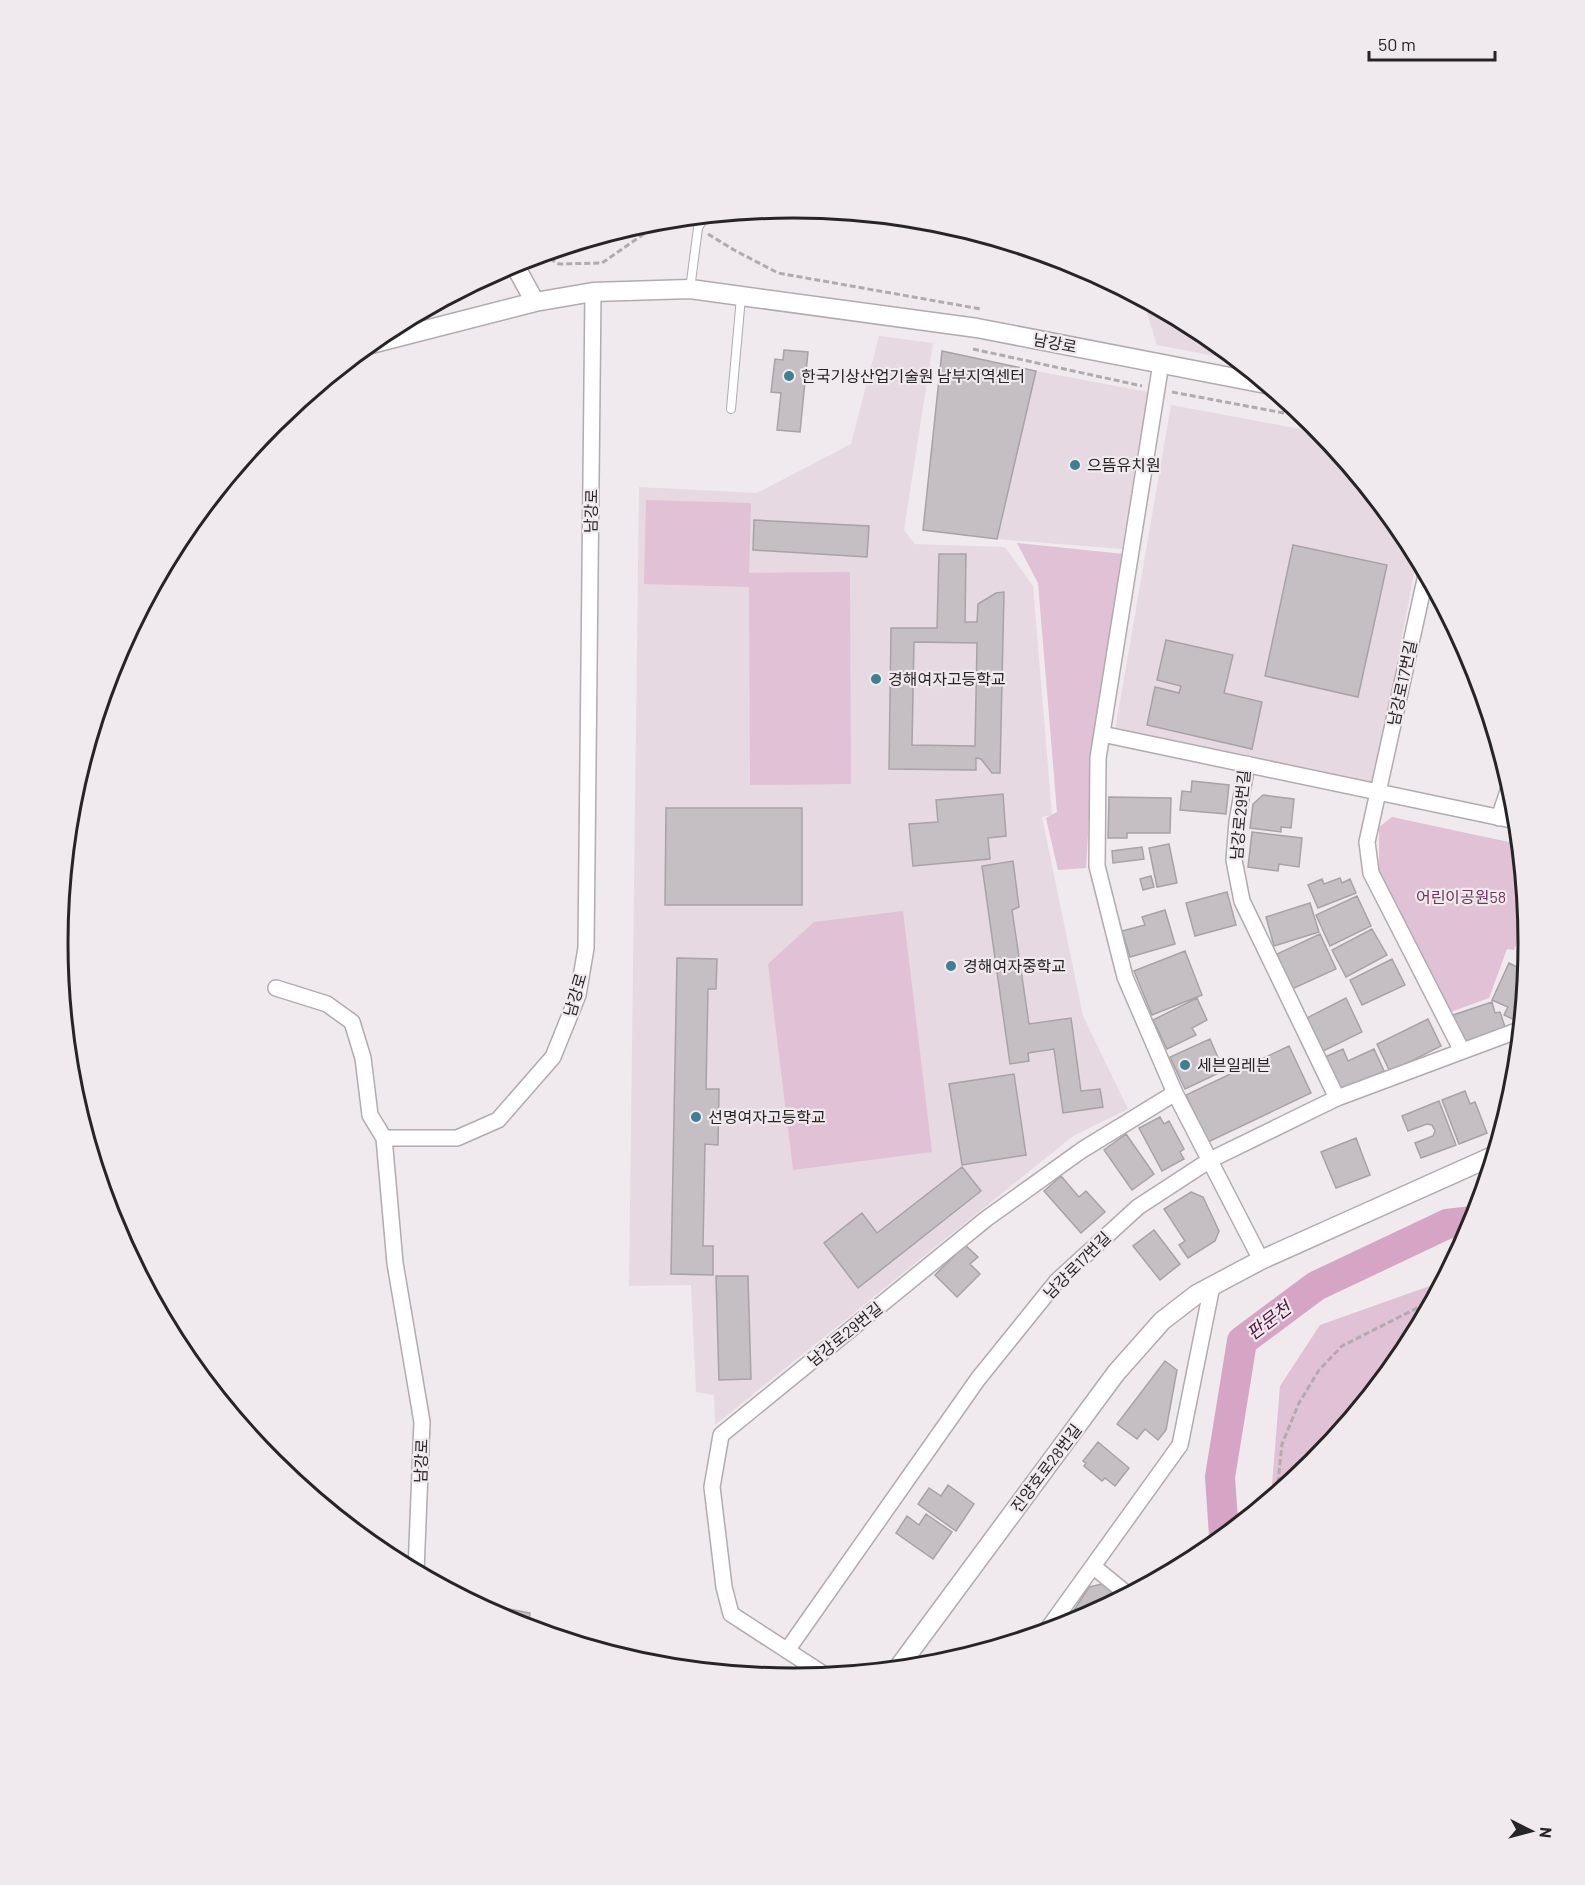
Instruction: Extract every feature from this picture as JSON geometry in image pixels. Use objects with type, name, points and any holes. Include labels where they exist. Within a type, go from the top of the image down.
[{"type":"street","points":[[520,271],[544,300]]},
{"type":"street","name":"남강로","points":[[392,339],[544,300],[593,292],[690,289],[977,327],[1251,381]]},
{"type":"street","name":"남강로","points":[[416,1561],[422,1422],[395,1263],[384,1138],[457,1138],[498,1120],[554,1057],[578,995],[586,948],[593,292]]},
{"type":"street","points":[[1161,363],[1098,758],[1097,866],[1125,977],[1175,1093],[1261,1260]]},
{"type":"street","name":"남강로17번길","points":[[1423,586],[1367,842],[1371,873],[1462,1051]]},
{"type":"street","name":"남강로29번길","points":[[1102,734],[1246,764],[1234,860],[1242,901],[1337,1098]]},
{"type":"street","points":[[1246,764],[1507,819]]},
{"type":"street","points":[[1499,818],[1504,803]]},
{"type":"street","points":[[276,988],[327,1004],[352,1022],[363,1058],[370,1114],[384,1138]]},
{"type":"street","name":"남강로17번길","points":[[788,1649],[978,1379],[1057,1281],[1138,1207],[1210,1160],[1337,1098],[1511,1033]]},
{"type":"street","name":"남강로29번길","points":[[814,1667],[731,1614],[724,1587],[712,1488],[721,1435],[986,1219],[1083,1150],[1175,1093]]},
{"type":"street","name":"진양호로28번길","points":[[905,1658],[1116,1373],[1162,1321],[1197,1294],[1261,1260],[1484,1160]]},
{"type":"street","points":[[1057,1617],[1179,1445],[1212,1286]]},
{"type":"street","points":[[1094,1567],[1121,1589]]},
{"type":"lane","points":[[690,289],[700,224]]},
{"type":"lane","points":[[731,409],[741,296]]},
{"type":"path","points":[[693,225],[778,273],[981,309]]},
{"type":"path","points":[[551,259],[559,264],[602,263],[647,232]]},
{"type":"path","points":[[973,349],[1156,389],[1288,414]]},
{"type":"path","points":[[1278,1481],[1282,1444],[1299,1403],[1319,1370],[1342,1346],[1419,1307]]},
{"type":"shaded area","points":[[1146,310],[1219,357],[1157,345]]},
{"type":"shaded area","points":[[879,336],[933,343],[904,530],[915,544],[1005,547],[1033,586],[1052,815],[1042,817],[1083,1016],[1128,1109],[1073,1136],[715,1425],[714,1395],[696,1392],[691,1285],[629,1286],[639,487],[757,493],[851,444]]},
{"type":"shaded area","name":"으뜸유치원","points":[[1036,371],[1148,392],[1122,549],[997,539]]},
{"type":"shaded area","points":[[1171,405],[1305,430],[1338,464],[1368,501],[1414,571],[1374,786],[1115,731]]},
{"type":"green space","points":[[646,500],[751,503],[749,573],[850,572],[851,784],[750,785],[749,587],[644,584]]},
{"type":"green space","points":[[1017,543],[1124,554],[1094,733],[1086,868],[1058,870],[1046,818],[1057,812],[1038,583]]},
{"type":"green space","name":"어린이공원58","points":[[1392,817],[1510,842],[1518,940],[1514,950],[1507,949],[1489,998],[1448,1013],[1379,874],[1379,827]]},
{"type":"green space","points":[[903,911],[932,1152],[793,1170],[768,964],[814,922]]},
{"type":"green space","points":[[1431,1286],[1395,1345],[1368,1384],[1338,1421],[1272,1487],[1280,1386],[1320,1325]]},
{"type":"building","name":"한국기상산업기술원 남부지역센터","points":[[784,350],[808,352],[800,432],[777,430],[781,393],[771,392],[775,359],[783,360]]},
{"type":"building","points":[[942,351],[1036,371],[997,539],[923,530]]},
{"type":"building","points":[[754,520],[869,526],[867,557],[753,550]]},
{"type":"building","points":[[1293,545],[1387,565],[1358,697],[1265,676]]},
{"type":"building","name":"경해여자고등학교","points":[[939,554],[966,554],[965,622],[977,622],[978,604],[996,593],[1004,592],[1000,773],[992,773],[981,759],[976,758],[976,770],[889,769],[891,628],[937,628]],"holes":[[[914,642],[977,643],[975,746],[912,745]]]},
{"type":"building","points":[[1166,640],[1233,655],[1224,693],[1262,702],[1252,749],[1147,725],[1155,687],[1179,693],[1181,686],[1157,680]]},
{"type":"building","points":[[1192,781],[1229,785],[1226,814],[1180,810],[1182,791],[1191,792]]},
{"type":"building","points":[[1003,794],[1006,836],[988,838],[990,859],[913,866],[909,824],[938,822],[936,800]]},
{"type":"building","points":[[1263,795],[1294,799],[1291,828],[1281,827],[1281,832],[1250,828],[1253,804]]},
{"type":"building","points":[[1109,797],[1171,798],[1170,833],[1127,833],[1127,838],[1108,838]]},
{"type":"building","points":[[666,808],[802,808],[802,905],[665,905]]},
{"type":"building","points":[[1252,832],[1302,838],[1299,867],[1279,864],[1278,871],[1248,867]]},
{"type":"building","points":[[1169,844],[1177,883],[1157,887],[1149,848]]},
{"type":"building","points":[[1142,847],[1144,859],[1113,863],[1112,851]]},
{"type":"building","name":"경해여자중학교","points":[[1013,861],[1019,907],[1012,910],[1029,1024],[1071,1018],[1081,1091],[1100,1089],[1103,1107],[1063,1113],[1054,1049],[1028,1053],[1029,1061],[1010,1064],[982,866]]},
{"type":"building","points":[[1151,876],[1154,887],[1143,890],[1140,879]]},
{"type":"building","points":[[1340,878],[1342,883],[1350,879],[1356,893],[1318,908],[1308,885],[1322,879],[1324,884]]},
{"type":"building","points":[[1227,892],[1236,925],[1195,936],[1186,903]]},
{"type":"building","points":[[1357,896],[1371,926],[1330,946],[1316,915]]},
{"type":"building","points":[[1310,903],[1319,932],[1274,946],[1266,917]]},
{"type":"building","points":[[1165,910],[1175,944],[1130,957],[1122,931],[1145,925],[1142,917]]},
{"type":"building","points":[[1372,929],[1387,955],[1346,977],[1332,950]]},
{"type":"building","points":[[1320,934],[1336,969],[1292,989],[1277,954]]},
{"type":"building","points":[[1185,951],[1202,995],[1152,1015],[1134,971]]},
{"type":"building","name":"선명여자고등학교","points":[[677,958],[717,959],[716,989],[708,989],[706,1089],[719,1089],[718,1145],[705,1144],[703,1246],[713,1246],[713,1275],[671,1274]]},
{"type":"building","points":[[1392,959],[1405,985],[1362,1005],[1350,980]]},
{"type":"building","points":[[1509,963],[1517,967],[1513,1019],[1504,1015],[1508,1007],[1492,1000]]},
{"type":"building","points":[[1197,998],[1207,1020],[1192,1028],[1196,1035],[1167,1049],[1153,1020]]},
{"type":"building","points":[[1346,998],[1362,1032],[1319,1053],[1303,1020]]},
{"type":"building","points":[[1492,1002],[1495,1013],[1500,1012],[1506,1030],[1470,1042],[1462,1039],[1453,1015]]},
{"type":"building","points":[[1428,1019],[1441,1046],[1390,1072],[1377,1044]]},
{"type":"building","points":[[1210,1039],[1222,1067],[1219,1073],[1185,1089],[1170,1057]]},
{"type":"building","points":[[1289,1046],[1311,1093],[1208,1142],[1186,1095]]},
{"type":"building","points":[[1343,1049],[1348,1061],[1374,1049],[1384,1071],[1338,1092],[1323,1058]]},
{"type":"building","points":[[1014,1074],[1026,1155],[962,1165],[949,1084]]},
{"type":"building","points":[[1465,1091],[1470,1104],[1475,1102],[1487,1133],[1459,1144],[1442,1100]]},
{"type":"building","points":[[1439,1101],[1456,1145],[1421,1158],[1415,1143],[1433,1136],[1435,1131],[1432,1125],[1427,1124],[1408,1131],[1402,1116]]},
{"type":"building","points":[[1160,1117],[1164,1124],[1169,1121],[1184,1149],[1180,1152],[1184,1159],[1162,1171],[1139,1128]]},
{"type":"building","points":[[1126,1134],[1154,1174],[1132,1190],[1104,1150]]},
{"type":"building","points":[[1356,1138],[1370,1175],[1336,1188],[1321,1152]]},
{"type":"building","points":[[962,1167],[981,1191],[858,1288],[824,1243],[862,1213],[877,1233]]},
{"type":"building","points":[[1061,1176],[1079,1197],[1086,1191],[1105,1212],[1081,1233],[1044,1191]]},
{"type":"building","points":[[1191,1192],[1203,1197],[1219,1231],[1215,1241],[1188,1258],[1179,1245],[1185,1241],[1164,1209]]},
{"type":"building","points":[[1154,1230],[1180,1264],[1160,1280],[1133,1246]]},
{"type":"building","points":[[965,1245],[978,1257],[970,1264],[980,1274],[957,1297],[935,1275]]},
{"type":"building","points":[[716,1276],[748,1276],[751,1379],[719,1380]]},
{"type":"building","points":[[1165,1361],[1177,1370],[1166,1430],[1158,1440],[1145,1429],[1137,1439],[1117,1424]]},
{"type":"building","points":[[1098,1442],[1129,1468],[1115,1486],[1105,1478],[1102,1481],[1084,1466],[1086,1463],[1083,1461]]},
{"type":"building","points":[[948,1485],[974,1504],[956,1531],[918,1504],[929,1488],[941,1496]]},
{"type":"building","points":[[926,1514],[952,1532],[933,1559],[896,1533],[907,1516],[919,1525]]},
{"type":"building","points":[[1102,1584],[1113,1593],[1074,1610],[1089,1587]]},
{"type":"building","points":[[508,1609],[530,1613],[529,1618]]},
{"type":"waterway","name":"판문천","points":[[1223,1525],[1220,1477],[1242,1341],[1316,1286],[1447,1224],[1461,1222]]},
{"type":"place","name":"한국기상산업기술원 남부지역센터","points":[[789,376]]},
{"type":"place","name":"으뜸유치원","points":[[1075,465]]},
{"type":"place","name":"경해여자고등학교","points":[[876,679]]},
{"type":"place","name":"경해여자중학교","points":[[951,966]]},
{"type":"place","name":"세븐일레븐","points":[[1185,1065]]},
{"type":"place","name":"선명여자고등학교","points":[[696,1117]]}]
